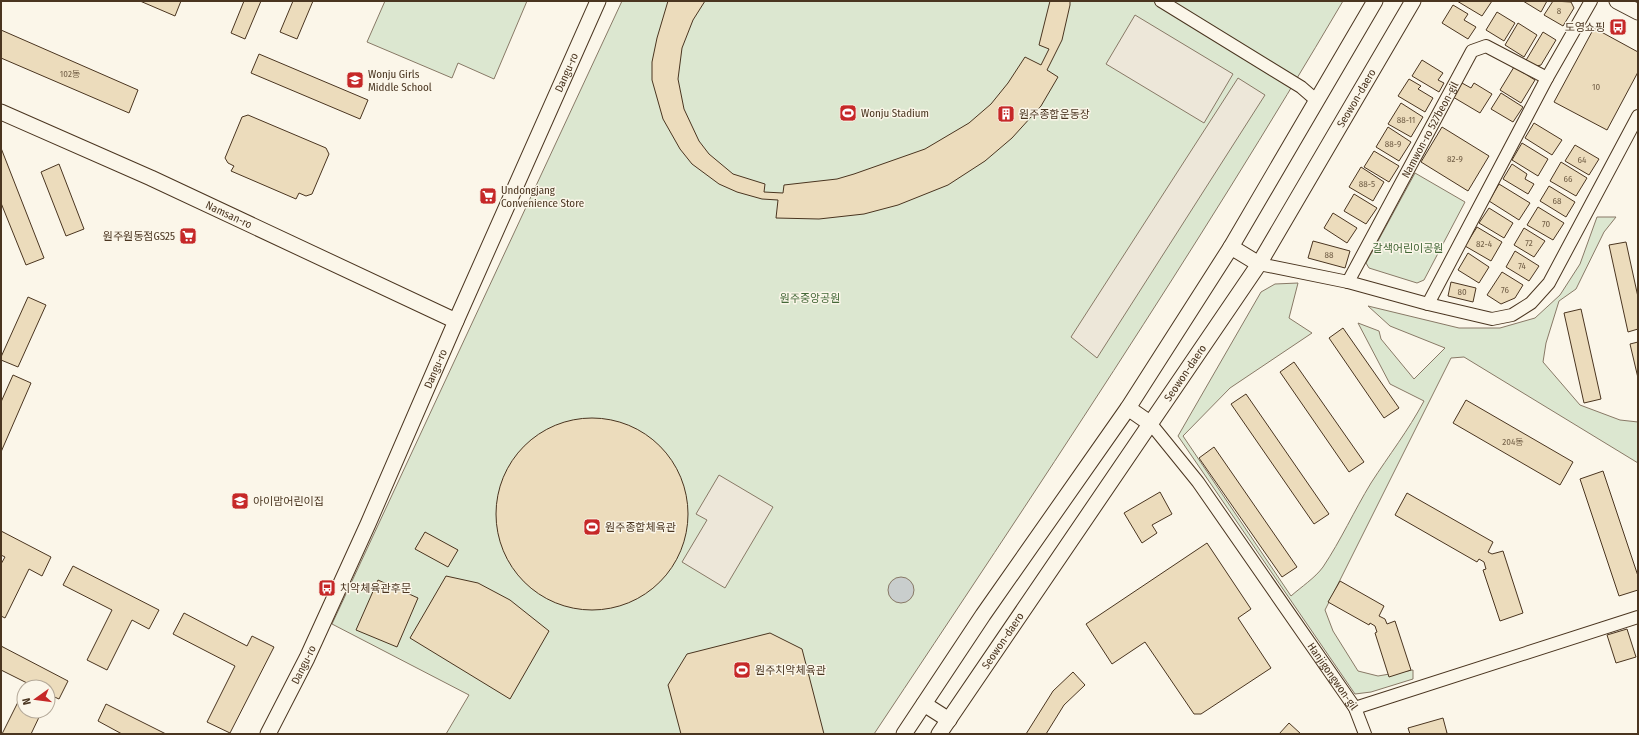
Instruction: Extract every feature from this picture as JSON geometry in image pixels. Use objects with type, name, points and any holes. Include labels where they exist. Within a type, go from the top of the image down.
[{"type":"street","name":"Dangu-ro","points":[[268,734],[307,658],[368,524],[598,1]]},
{"type":"street","points":[[1161,1],[1296,84],[1316,100]]},
{"type":"street","points":[[904,734],[983,615],[1128,408],[1232,247],[1316,100],[1375,1]]},
{"type":"street","name":"Seowon-daero","points":[[939,734],[1259,264],[1413,1]]},
{"type":"street","points":[[1428,304],[1547,78],[1591,1]]},
{"type":"street","points":[[1617,1],[1638,12]]},
{"type":"street","name":"Namwon-ro 527beon-gil","points":[[1348,282],[1472,51],[1486,46],[1547,78]]},
{"type":"street","name":"Namsan-ro","points":[[1,112],[151,178],[456,321]]},
{"type":"street","points":[[1232,247],[1259,264],[1348,282],[1428,304],[1492,319],[1512,315],[1531,303],[1549,283],[1638,116]]},
{"type":"street","points":[[1128,408],[1151,424]]},
{"type":"street","name":"Hanjigongwon-gil","points":[[1151,424],[1198,482],[1355,708],[1638,618]]},
{"type":"street","points":[[924,704],[949,720]]},
{"type":"street","points":[[1355,708],[1365,734]]},
{"type":"green space","points":[[385,1],[527,1],[494,79],[458,63],[452,78],[367,42]]},
{"type":"green space","name":"원주중앙공원","points":[[622,1],[1343,1],[1230,187],[1114,370],[874,734],[446,734],[469,695],[332,624]]},
{"type":"green space","name":"갈색어린이공원","points":[[1415,173],[1465,202],[1424,280],[1417,283],[1369,268],[1366,263]]},
{"type":"green space","points":[[1597,217],[1616,217],[1604,232],[1576,289],[1559,301],[1546,343],[1543,362],[1580,405],[1620,420],[1638,422],[1638,463],[1464,357],[1451,358],[1325,610],[1333,631],[1358,671],[1378,676],[1413,670],[1413,679],[1371,692],[1355,694],[1178,436],[1261,292],[1275,284],[1298,283],[1289,318],[1312,333],[1230,388],[1183,436],[1291,596],[1312,579],[1323,567],[1371,483],[1405,433],[1424,401],[1390,384],[1358,323],[1379,331],[1381,339],[1414,379],[1445,348],[1390,326],[1368,306],[1459,328],[1500,328],[1535,318],[1560,295],[1580,264]]},
{"type":"shaded area","points":[[1135,15],[1233,74],[1204,123],[1106,64]]},
{"type":"shaded area","points":[[1238,78],[1265,95],[1097,358],[1071,337]]},
{"type":"shaded area","points":[[719,475],[773,507],[725,588],[682,562],[707,520],[696,514]]},
{"type":"shaded area","points":[[901,577],[910,581],[914,590],[910,599],[901,603],[892,599],[888,590],[892,581]]},
{"type":"building","points":[[140,1],[181,1],[175,16]]},
{"type":"building","points":[[244,1],[261,1],[245,39],[231,33]]},
{"type":"building","points":[[293,1],[313,1],[297,39],[280,32]]},
{"type":"building","name":"원주종합운동장","points":[[668,1],[705,1],[693,20],[682,48],[678,79],[684,109],[699,141],[709,154],[733,174],[765,184],[764,192],[783,193],[784,185],[837,179],[925,149],[969,123],[991,104],[1008,83],[1025,57],[1041,65],[1049,49],[1039,45],[1050,1],[1070,1],[1070,5],[1062,40],[1047,70],[1058,77],[1041,106],[1012,138],[985,161],[948,185],[898,205],[864,214],[819,219],[776,218],[778,200],[762,199],[737,192],[719,184],[692,164],[680,149],[663,119],[652,80],[652,62],[657,38]]},
{"type":"building","points":[[1457,1],[1492,1],[1482,16]]},
{"type":"building","points":[[1523,1],[1547,1],[1541,12]]},
{"type":"building","points":[[1553,1],[1571,2],[1574,8],[1563,26],[1544,15]]},
{"type":"building","points":[[1453,5],[1468,14],[1464,20],[1476,27],[1468,39],[1442,23]]},
{"type":"building","points":[[1497,12],[1515,23],[1504,41],[1486,30]]},
{"type":"building","points":[[1518,23],[1537,35],[1524,57],[1505,45]]},
{"type":"building","points":[[1594,28],[1638,52],[1638,72],[1607,130],[1554,102]]},
{"type":"building","points":[[1,30],[138,90],[129,113],[1,58]]},
{"type":"building","points":[[1543,32],[1556,40],[1541,65],[1533,67],[1525,62]]},
{"type":"building","points":[[259,54],[368,100],[360,119],[251,73]]},
{"type":"building","points":[[1422,60],[1443,73],[1438,80],[1444,83],[1439,92],[1412,76]]},
{"type":"building","points":[[1514,67],[1535,80],[1521,103],[1500,90]]},
{"type":"building","points":[[1409,79],[1421,86],[1418,89],[1433,98],[1425,112],[1398,96]]},
{"type":"building","points":[[1462,83],[1471,88],[1474,83],[1492,94],[1480,113],[1453,97]]},
{"type":"building","points":[[1501,93],[1523,107],[1513,122],[1491,109]]},
{"type":"building","points":[[1401,103],[1423,117],[1411,137],[1388,124]]},
{"type":"building","points":[[248,115],[326,148],[329,154],[312,194],[306,196],[299,193],[296,199],[231,171],[234,166],[228,163],[225,158],[242,117]]},
{"type":"building","points":[[1534,123],[1562,140],[1552,155],[1525,138]]},
{"type":"building","points":[[1388,127],[1411,142],[1399,161],[1376,147]]},
{"type":"building","points":[[1442,127],[1489,156],[1468,191],[1421,162]]},
{"type":"building","points":[[1522,143],[1548,159],[1538,176],[1512,160]]},
{"type":"building","points":[[1575,145],[1599,159],[1589,175],[1565,161]]},
{"type":"building","points":[[1,148],[44,258],[26,265],[1,203]]},
{"type":"building","points":[[1374,151],[1399,166],[1389,182],[1364,167]]},
{"type":"building","points":[[1561,162],[1587,178],[1576,196],[1550,181]]},
{"type":"building","points":[[59,164],[84,229],[66,236],[41,172]]},
{"type":"building","points":[[1512,164],[1527,174],[1525,179],[1534,184],[1528,194],[1503,179]]},
{"type":"building","points":[[1361,167],[1384,182],[1373,201],[1349,187]]},
{"type":"building","points":[[1499,184],[1530,203],[1519,220],[1489,201]]},
{"type":"building","points":[[1549,186],[1575,202],[1566,217],[1540,201]]},
{"type":"building","points":[[1354,194],[1377,208],[1366,224],[1344,211]]},
{"type":"building","points":[[1538,207],[1564,223],[1553,240],[1527,225]]},
{"type":"building","points":[[1489,208],[1513,223],[1504,238],[1479,223]]},
{"type":"building","points":[[1333,213],[1357,228],[1347,243],[1324,228]]},
{"type":"building","points":[[1477,227],[1502,242],[1491,261],[1465,246]]},
{"type":"building","points":[[1524,228],[1545,241],[1534,257],[1514,245]]},
{"type":"building","points":[[1313,241],[1350,251],[1345,268],[1308,258]]},
{"type":"building","points":[[1626,242],[1638,297],[1638,329],[1628,332],[1609,245]]},
{"type":"building","points":[[1515,251],[1539,266],[1529,281],[1506,267]]},
{"type":"building","points":[[1468,253],[1489,267],[1479,283],[1458,270]]},
{"type":"building","points":[[1502,272],[1523,285],[1515,298],[1501,304],[1487,295]]},
{"type":"building","points":[[1451,282],[1476,288],[1473,302],[1448,296]]},
{"type":"building","points":[[28,297],[46,305],[18,367],[1,360],[1,357]]},
{"type":"building","points":[[1581,309],[1601,399],[1584,403],[1564,313]]},
{"type":"building","points":[[1343,328],[1399,408],[1384,418],[1329,338]]},
{"type":"building","points":[[1638,342],[1638,378],[1630,344]]},
{"type":"building","points":[[1294,362],[1364,462],[1349,472],[1280,372]]},
{"type":"building","points":[[13,375],[31,383],[1,452],[1,402]]},
{"type":"building","points":[[1246,394],[1329,514],[1314,524],[1231,404]]},
{"type":"building","points":[[1466,400],[1573,462],[1560,485],[1453,423]]},
{"type":"building","name":"원주종합체육관","points":[[592,418],[611,420],[629,426],[653,440],[660,446],[666,453],[680,477],[686,495],[688,514],[686,533],[680,551],[666,575],[660,582],[653,588],[629,602],[611,608],[592,610],[573,608],[555,602],[531,588],[524,582],[518,575],[504,551],[498,533],[496,514],[498,495],[504,477],[518,453],[524,446],[531,440],[555,426],[573,420]]},
{"type":"building","points":[[1214,447],[1297,567],[1282,577],[1199,458]]},
{"type":"building","points":[[1603,471],[1638,576],[1638,590],[1619,596],[1580,479]]},
{"type":"building","points":[[1160,492],[1172,514],[1152,525],[1157,533],[1142,543],[1124,513]]},
{"type":"building","points":[[1407,493],[1493,542],[1488,552],[1492,554],[1503,551],[1523,613],[1500,621],[1483,570],[1486,569],[1484,562],[1479,559],[1477,562],[1395,515]]},
{"type":"building","points":[[1,531],[51,557],[42,576],[29,569],[5,618],[1,616],[1,564],[5,557],[1,555]]},
{"type":"building","points":[[425,532],[458,550],[448,567],[415,549]]},
{"type":"building","points":[[1207,543],[1251,609],[1238,618],[1271,668],[1201,714],[1194,714],[1145,642],[1112,664],[1086,624]]},
{"type":"building","points":[[73,566],[159,610],[149,629],[132,620],[107,670],[87,660],[112,610],[63,585]]},
{"type":"building","points":[[446,576],[478,583],[510,600],[549,631],[510,699],[410,638]]},
{"type":"building","points":[[378,580],[418,598],[397,647],[356,630]]},
{"type":"building","points":[[1340,581],[1384,606],[1379,616],[1385,619],[1387,624],[1395,621],[1411,670],[1389,677],[1375,633],[1377,632],[1375,626],[1370,623],[1369,625],[1328,602]]},
{"type":"building","points":[[184,613],[247,646],[252,636],[274,647],[230,733],[207,722],[235,666],[173,634]]},
{"type":"building","points":[[1627,629],[1636,657],[1616,663],[1607,635]]},
{"type":"building","name":"원주치악체육관","points":[[770,633],[802,649],[824,734],[681,734],[668,685],[687,654]]},
{"type":"building","points":[[1,646],[68,681],[59,699],[56,698],[56,679],[19,679],[1,670]]},
{"type":"building","points":[[1073,672],[1085,685],[1064,705],[1046,734],[1026,734],[1053,691]]},
{"type":"building","points":[[106,704],[166,734],[122,734],[98,721]]},
{"type":"building","points":[[16,706],[16,719],[38,719],[31,734],[2,734]]},
{"type":"building","points":[[1443,718],[1447,733],[1445,734],[1410,734],[1408,728]]},
{"type":"building","points":[[1289,723],[1301,734],[1279,734]]},
{"type":"place","name":"도영쇼핑","points":[[1618,27]]},
{"type":"place","name":"Wonju Girls Middle School","points":[[355,80]]},
{"type":"place","name":"Wonju Stadium","points":[[848,113]]},
{"type":"place","name":"원주종합운동장","points":[[1006,114]]},
{"type":"place","name":"Undongjang Convenience Store","points":[[488,196]]},
{"type":"place","name":"원주원동점GS25","points":[[188,236]]},
{"type":"place","name":"아이맘어린이집","points":[[240,501]]},
{"type":"place","name":"원주종합체육관","points":[[592,527]]},
{"type":"place","name":"치악체육관후문","points":[[327,588]]},
{"type":"place","name":"원주치악체육관","points":[[742,670]]}]
